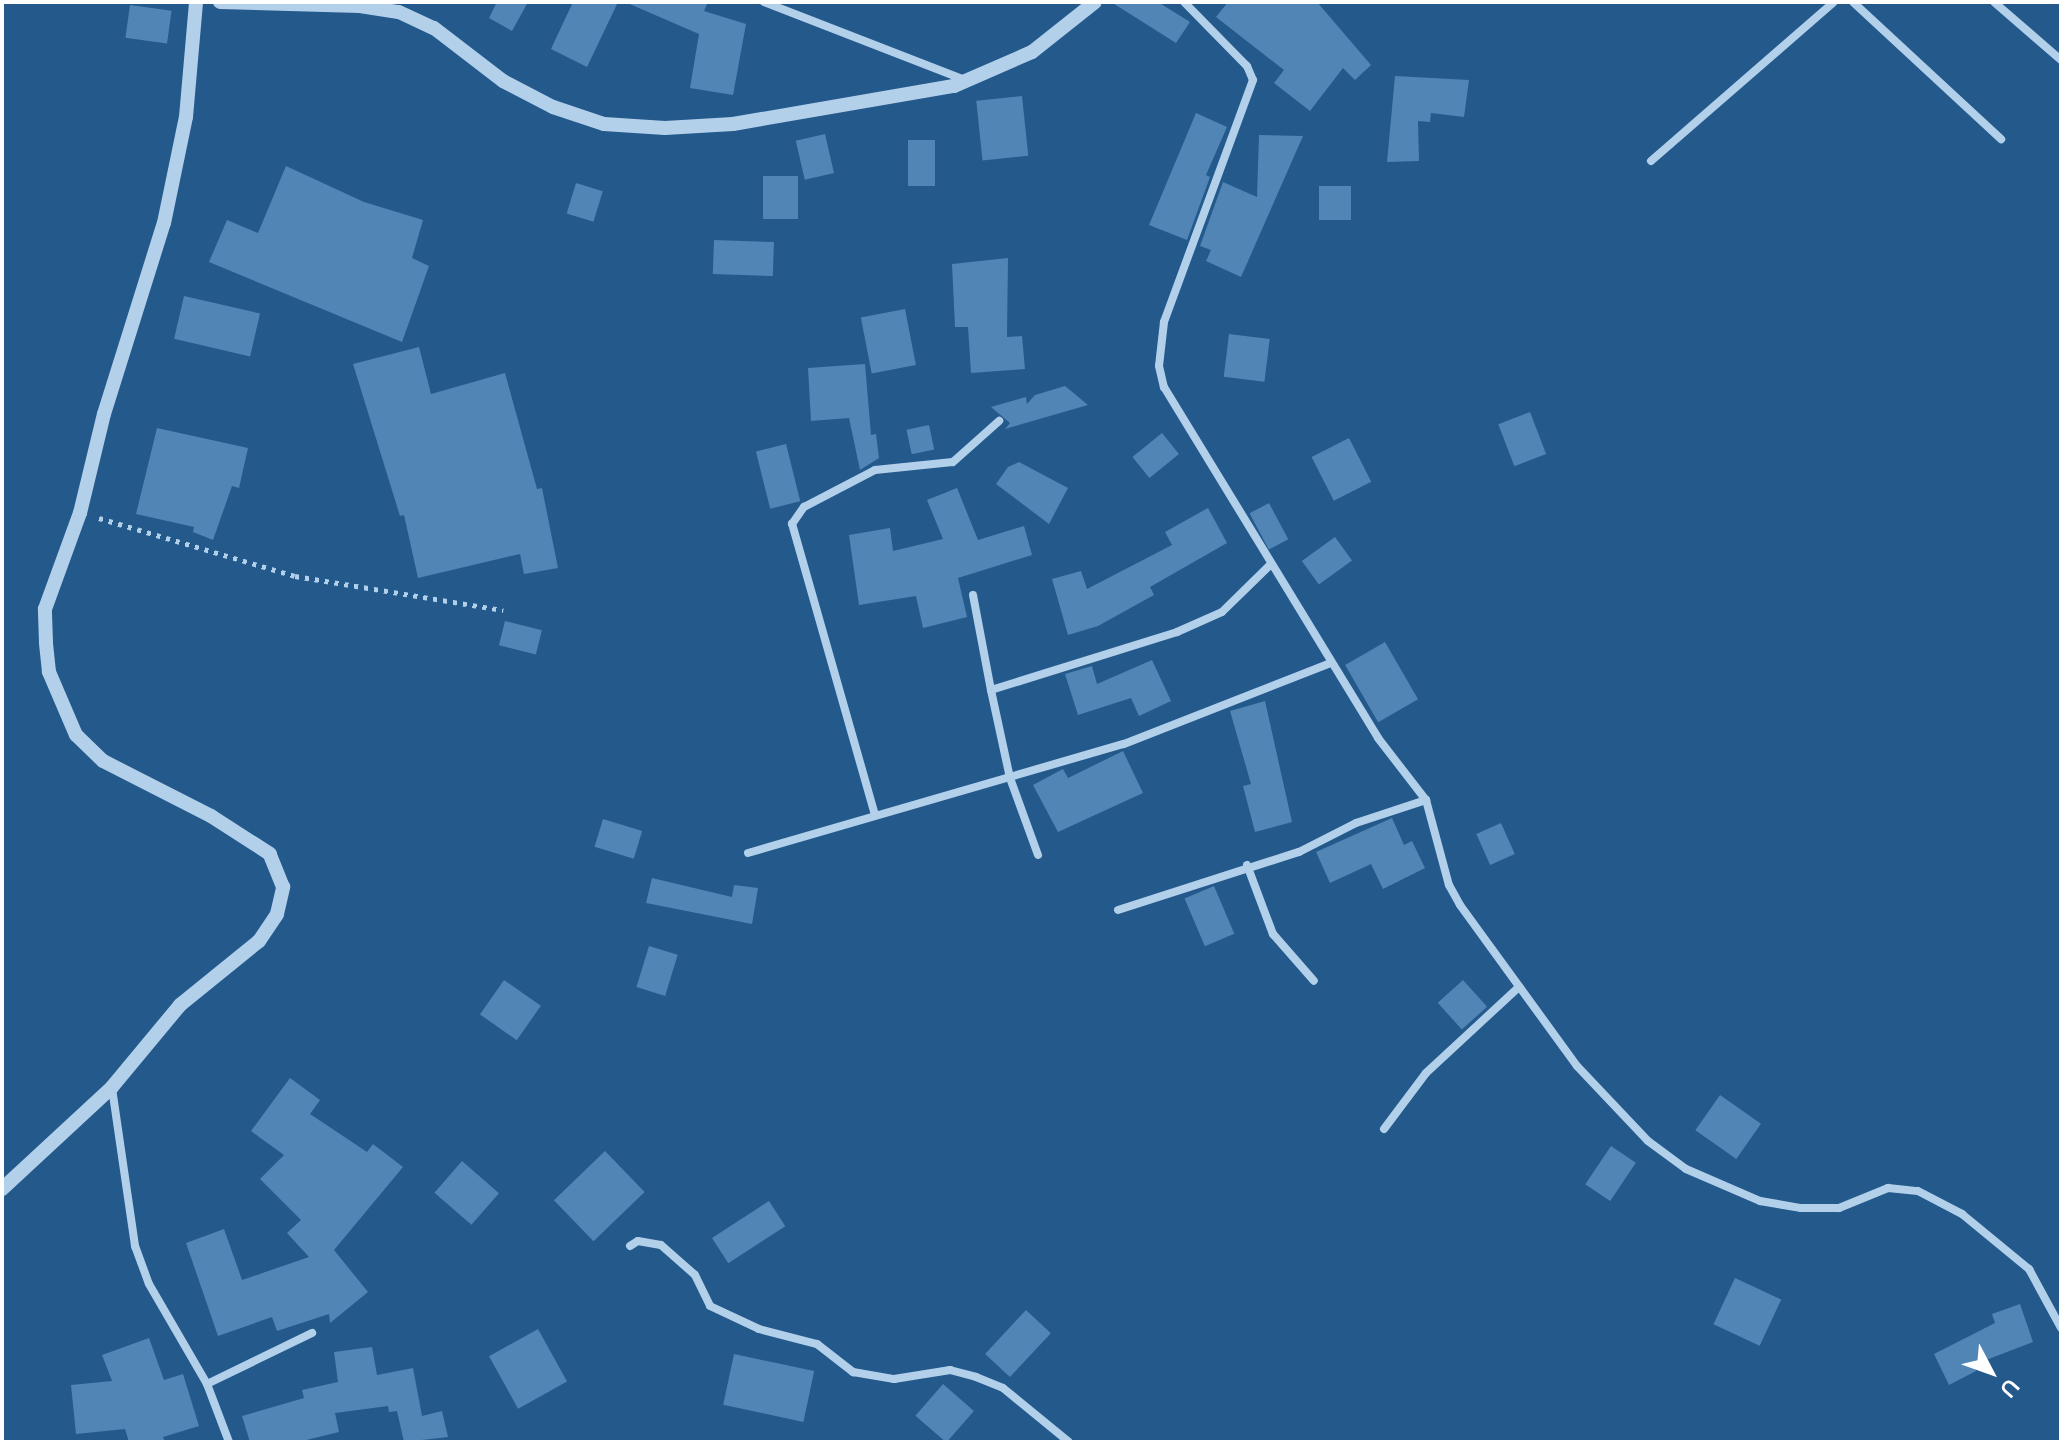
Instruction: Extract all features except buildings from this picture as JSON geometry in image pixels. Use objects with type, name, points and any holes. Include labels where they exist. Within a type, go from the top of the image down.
[{"type":"street","points":[[2,1189],[112,1087],[180,1005],[259,941],[277,914],[283,887],[270,854],[211,816],[103,761],[76,735],[49,672],[45,609],[80,513],[164,223],[186,117],[196,2]]},
{"type":"street","points":[[220,2],[360,6],[399,12],[434,28],[503,81],[553,107],[604,124],[665,128],[733,124],[968,81],[1032,52],[1095,2]]},
{"type":"street","points":[[1184,2],[1247,66],[1253,80],[1164,322],[1159,366],[1164,387],[1331,663],[1396,765],[1426,800],[1449,885],[1519,987],[1613,1108],[1686,1169],[1760,1201],[1801,1208],[1839,1208],[1888,1188],[1918,1191],[1962,1214],[2029,1269],[2061,1328]]},
{"type":"street","points":[[1651,161],[1834,2]]},
{"type":"street","points":[[1853,2],[2001,139]]},
{"type":"street","points":[[1994,2],[2061,60]]},
{"type":"street","points":[[770,3],[968,81]]},
{"type":"street","points":[[875,815],[792,524],[804,507],[875,470],[953,462],[999,421]]},
{"type":"street","points":[[991,690],[1189,627],[1222,612],[1271,564]]},
{"type":"street","points":[[973,595],[1010,778],[1038,855]]},
{"type":"street","points":[[748,853],[1124,744],[1331,663]]},
{"type":"street","points":[[1118,910],[1247,865],[1299,852],[1356,823],[1426,800]]},
{"type":"street","points":[[1247,865],[1273,934],[1314,981]]},
{"type":"street","points":[[1384,1129],[1426,1073],[1519,987]]},
{"type":"street","points":[[112,1087],[135,1246],[149,1284],[207,1384],[229,1442]]},
{"type":"street","points":[[630,1246],[638,1241],[661,1245],[695,1275],[710,1306],[759,1329],[817,1344],[853,1372],[894,1379],[950,1370],[976,1377],[1003,1388],[1069,1442]]},
{"type":"street","points":[[207,1384],[312,1333]]},
{"type":"path","points":[[80,513],[295,576],[503,610]]}]
